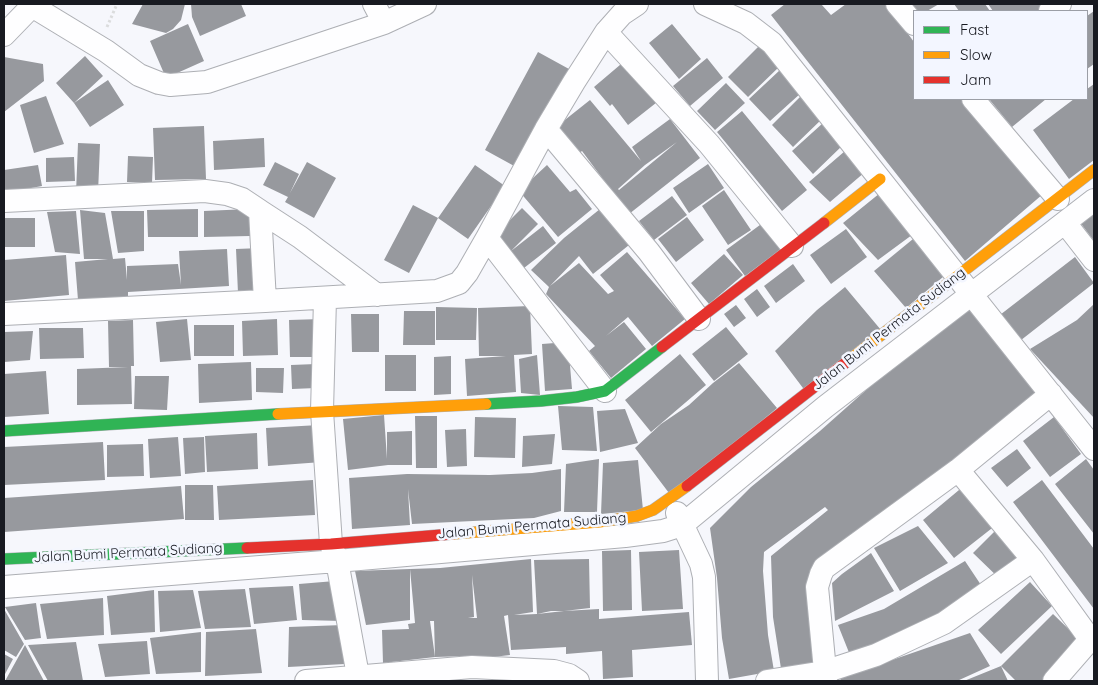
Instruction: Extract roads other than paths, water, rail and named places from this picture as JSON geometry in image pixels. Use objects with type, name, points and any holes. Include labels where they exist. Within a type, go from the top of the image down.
[{"type":"street","points":[[4,35],[33,5],[102,48],[140,75],[160,83],[207,82],[379,14],[425,4]]},
{"type":"street","points":[[4,314],[265,300],[325,299],[437,291],[459,282],[467,273],[488,238],[546,129],[606,32],[622,14],[637,4]]},
{"type":"street","points":[[705,4],[746,23],[772,43],[1094,449]]},
{"type":"street","points":[[897,4],[913,23]]},
{"type":"street","points":[[606,32],[709,144],[792,246]]},
{"type":"street","points":[[974,100],[1058,199]]},
{"type":"street","points":[[546,129],[649,252],[699,319]]},
{"type":"street","name":"Jalan Bumi Permata Sudiang","points":[[4,559],[334,553],[625,536],[663,531],[682,525],[825,406],[964,285],[1058,199],[1094,170]]},
{"type":"street","points":[[4,431],[322,411],[541,401],[577,397],[605,391],[880,179]]},
{"type":"street","points":[[4,202],[205,191],[227,194],[242,199],[300,237],[378,295]]},
{"type":"street","name":"Jalan Bumi Permata Sudiang","points":[[4,587],[334,553],[600,522],[637,516],[654,510],[964,285],[1066,224],[1094,200]]},
{"type":"street","points":[[260,211],[265,300]]},
{"type":"street","points":[[1066,224],[1094,260]]},
{"type":"street","points":[[488,238],[605,391]]},
{"type":"street","points":[[325,299],[322,411],[334,553],[359,679]]},
{"type":"street","points":[[825,677],[817,588],[820,574],[824,568],[958,470],[1051,394]]},
{"type":"street","points":[[958,470],[1033,560],[1092,637],[1054,681]]},
{"type":"street","points":[[671,498],[701,564],[704,577],[707,681]]},
{"type":"street","points":[[767,681],[825,677],[876,655],[944,623],[1033,560]]},
{"type":"street","points":[[306,681],[554,671],[569,675],[578,681]]}]
